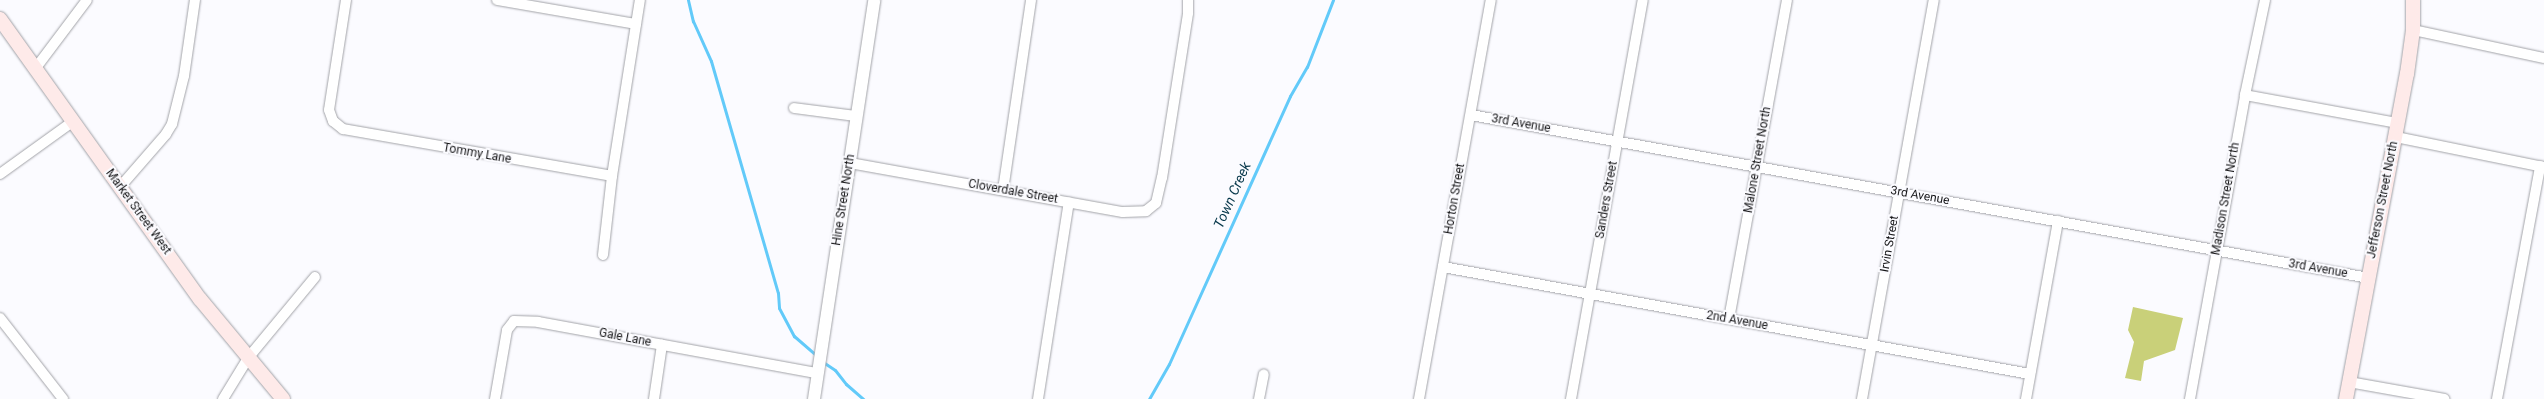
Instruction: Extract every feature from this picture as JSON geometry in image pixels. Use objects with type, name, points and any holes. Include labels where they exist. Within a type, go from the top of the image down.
[{"type":"main road","name":"Jefferson Street North","points":[[2346,399],[2397,130],[2413,30],[2413,0]]},
{"type":"main road","name":"Market Street West","points":[[0,19],[200,298],[283,399]]},
{"type":"street","points":[[35,70],[87,0]]},
{"type":"street","points":[[120,187],[166,134],[172,124],[184,76],[195,0]]},
{"type":"street","name":"Tommy Lane","points":[[346,0],[329,110],[333,122],[343,129],[612,176]]},
{"type":"street","points":[[497,0],[636,24]]},
{"type":"street","points":[[603,255],[612,176],[640,0]]},
{"type":"street","name":"Hine Street North","points":[[814,399],[874,0]]},
{"type":"street","points":[[1003,190],[1031,0]]},
{"type":"street","name":"Cloverdale Street","points":[[850,163],[1123,212],[1146,211],[1156,203],[1160,185],[1188,13],[1188,0]]},
{"type":"street","name":"Horton Street","points":[[1419,399],[1492,0]]},
{"type":"street","name":"Sanders Street","points":[[1571,399],[1643,0]]},
{"type":"street","name":"Malone Street North","points":[[1728,319],[1787,0]]},
{"type":"street","name":"Irvin Street","points":[[1862,399],[1934,0]]},
{"type":"street","name":"Madison Street North","points":[[2190,399],[2245,95],[2265,0]]},
{"type":"street","points":[[2413,30],[2544,58]]},
{"type":"street","points":[[2245,95],[2397,130],[2542,167],[2497,399]]},
{"type":"street","points":[[794,108],[856,116]]},
{"type":"street","name":"3rd Avenue","points":[[1470,115],[2369,278]]},
{"type":"street","points":[[0,174],[72,122]]},
{"type":"street","points":[[1038,399],[1069,202]]},
{"type":"street","points":[[2026,399],[2058,221]]},
{"type":"street","name":"2nd Avenue","points":[[1443,267],[2030,374]]},
{"type":"street","points":[[222,399],[248,358],[315,278]]},
{"type":"street","points":[[0,318],[63,399]]},
{"type":"street","name":"Gale Lane","points":[[495,399],[507,330],[514,321],[538,322],[817,373]]},
{"type":"street","points":[[654,399],[662,345]]},
{"type":"street","points":[[1259,399],[1264,374]]},
{"type":"street","points":[[2349,382],[2444,399]]},
{"type":"green space","points":[[2133,307],[2183,318],[2175,350],[2144,361],[2141,381],[2125,378],[2134,342],[2128,330]]},
{"type":"waterway","points":[[688,0],[693,21],[711,61],[778,293],[779,308],[794,336],[817,356]]},
{"type":"waterway","name":"Town Creek","points":[[1149,399],[1169,364],[1290,96],[1307,67],[1333,0]]},
{"type":"waterway","points":[[823,362],[835,370],[846,384],[863,399]]}]
